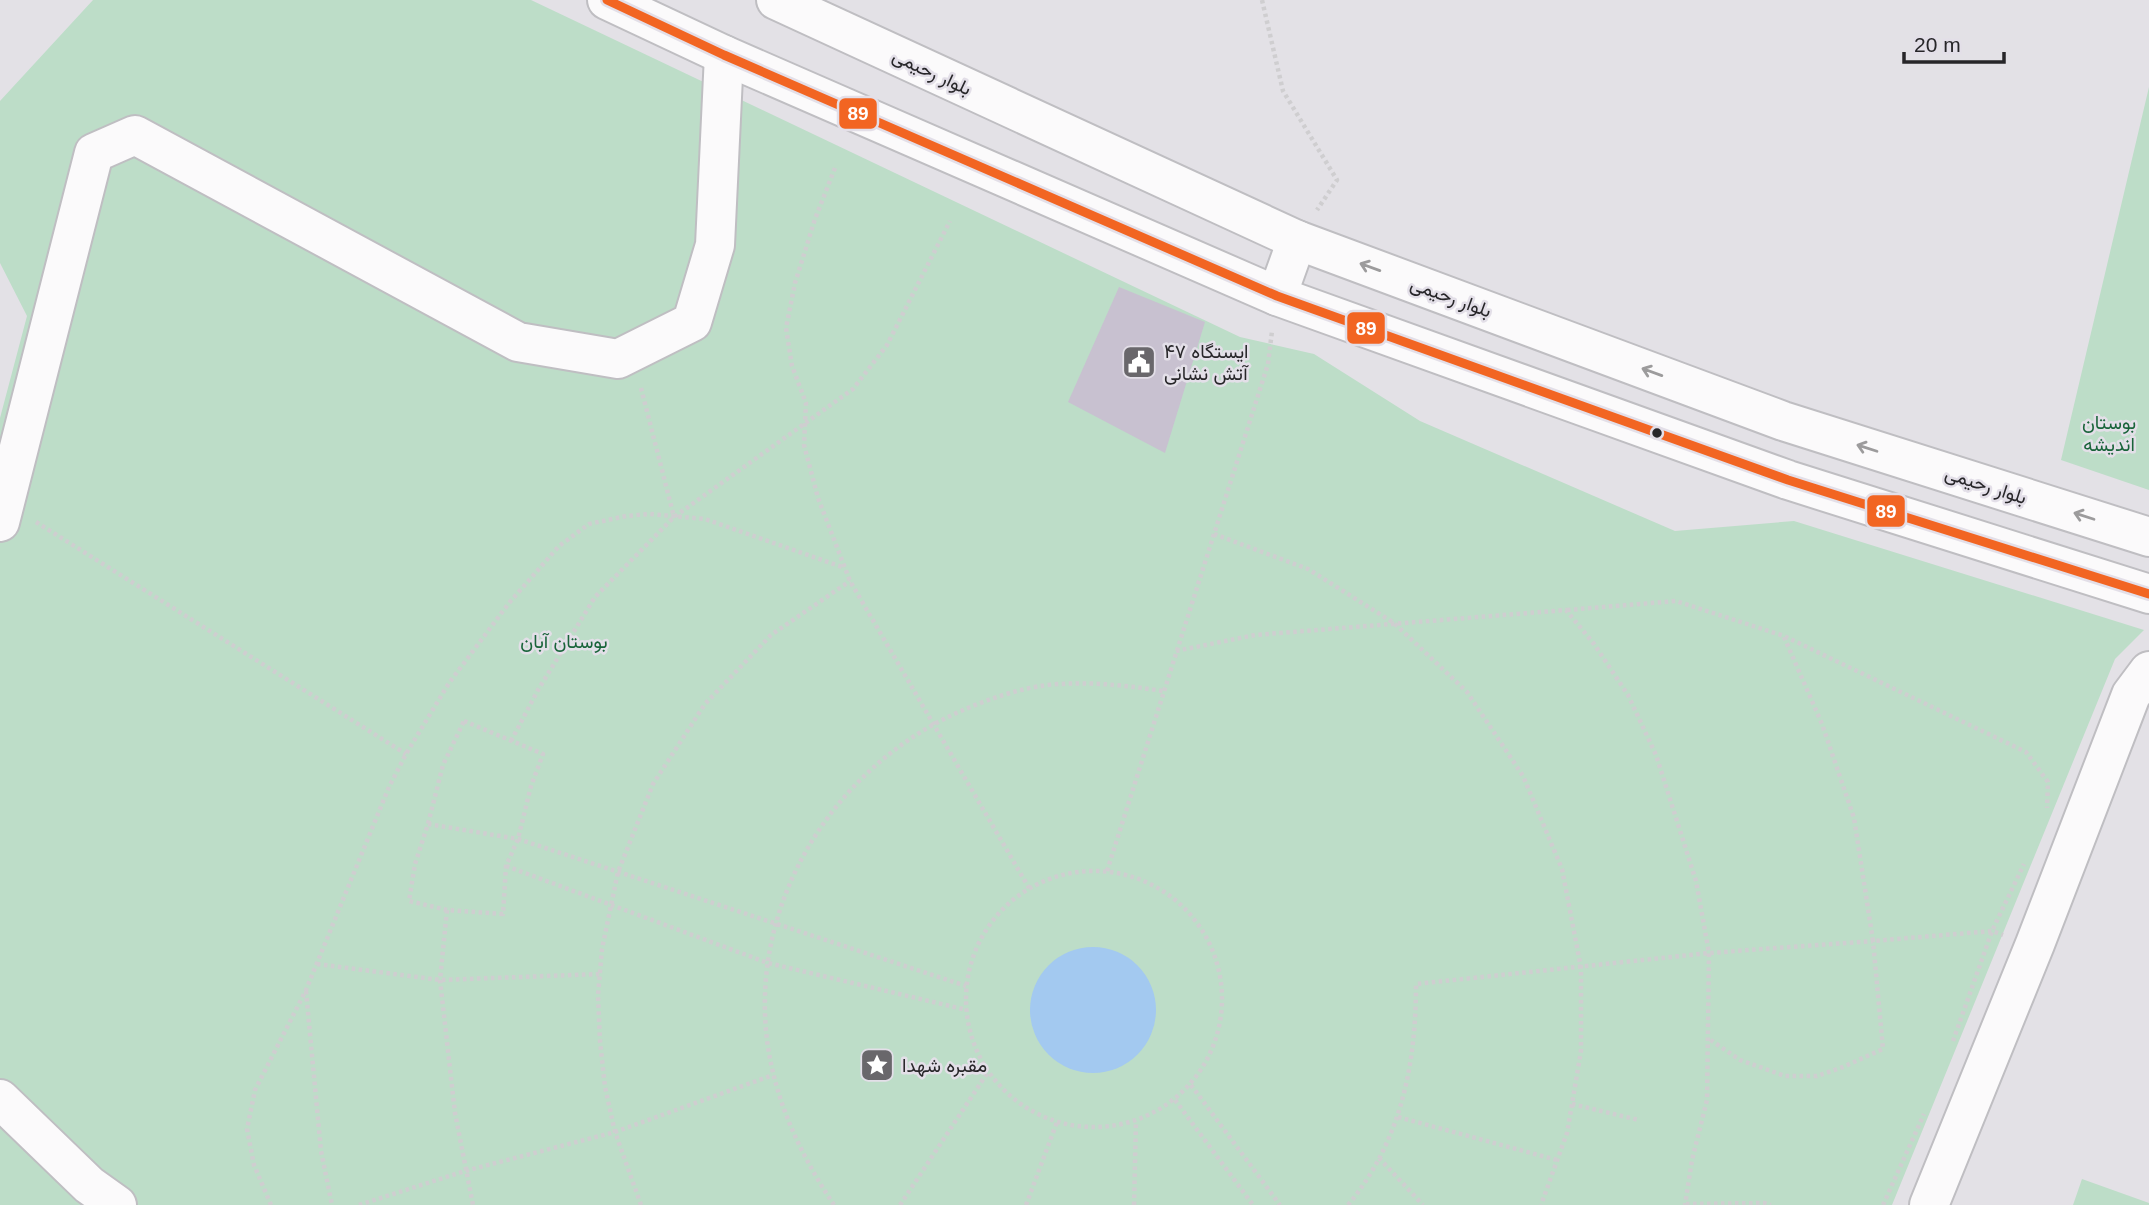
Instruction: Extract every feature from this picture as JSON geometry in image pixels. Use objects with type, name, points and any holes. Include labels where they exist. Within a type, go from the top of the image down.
[{"type":"main road","points":[[607,0],[724,55],[1277,296],[1788,480],[2149,594]]},
{"type":"main road","name":"بلوار رحیمی","points":[[776,0],[1297,240],[1783,421],[2149,537]]},
{"type":"main road","points":[[3,511],[94,153],[135,135],[518,342],[618,359],[692,322],[715,245],[724,55]]},
{"type":"main road","points":[[1277,296],[1297,240]]},
{"type":"main road","points":[[1929,1205],[2035,944],[2131,695],[2149,671]]},
{"type":"main road","points":[[0,1099],[89,1185],[117,1205]]},
{"type":"path","points":[[1262,0],[1283,91],[1337,180],[1297,240]]},
{"type":"path","points":[[835,168],[815,219],[795,283],[786,328],[792,366],[806,403],[804,444],[818,498],[849,581],[1029,888]]},
{"type":"path","points":[[511,741],[538,690],[595,597],[674,517],[853,389],[887,345],[950,221]]},
{"type":"path","points":[[1107,872],[1268,364],[1277,296]]},
{"type":"path","points":[[641,388],[674,517]]},
{"type":"path","points":[[3,511],[35,521],[406,754]]},
{"type":"path","points":[[271,1205],[254,1165],[247,1129],[255,1090],[306,990],[389,787],[406,754],[449,683],[509,603],[559,546],[589,524],[650,514],[705,519],[845,568]]},
{"type":"path","points":[[1213,534],[1308,569],[1394,623],[1467,692],[1524,776],[1562,869],[1581,968],[1581,1051],[1567,1133],[1541,1205]]},
{"type":"path","points":[[641,1205],[615,1132],[605,1087],[600,1041],[600,974],[610,904],[618,872],[653,784],[705,704],[771,635],[849,581]]},
{"type":"path","points":[[1176,652],[1255,635],[1676,601],[1784,636],[2026,752],[2048,782],[2046,814]]},
{"type":"path","points":[[1566,610],[1594,644],[1628,695],[1656,755],[1696,881],[1709,953],[1709,1039],[1707,1101],[1692,1160],[1686,1205],[1771,1205]]},
{"type":"path","points":[[1709,1039],[1740,1060],[1785,1076],[1817,1076],[1884,1049],[1873,942],[1854,818],[1822,724],[1784,636]]},
{"type":"path","points":[[834,1205],[810,1168],[788,1123],[773,1075],[766,1026],[768,962],[776,924],[793,874],[819,829],[851,788],[889,752],[933,723],[987,699],[1045,685],[1105,682],[1163,691]]},
{"type":"path","points":[[464,721],[511,741],[542,754],[518,839],[506,866],[503,914],[447,910],[409,901],[415,864],[443,765],[464,721]]},
{"type":"path","points":[[428,824],[518,839],[966,986]]},
{"type":"path","points":[[1952,1044],[1992,932],[2026,860]]},
{"type":"path","points":[[506,866],[768,962],[967,1010]]},
{"type":"path","points":[[1107,872],[1146,881],[1183,906],[1210,941],[1223,982],[1221,1027],[1204,1068],[1175,1100],[1136,1121],[1092,1128],[1049,1120],[1011,1097],[988,1072],[968,1026],[966,986],[976,947],[983,936],[998,914],[1029,888],[1067,874],[1107,872]]},
{"type":"path","points":[[447,910],[440,980],[455,1113],[473,1205]]},
{"type":"path","points":[[1348,1205],[1379,1158],[1398,1117],[1410,1074],[1416,1030],[1416,984],[1709,953],[1992,932],[2035,944]]},
{"type":"path","points":[[317,964],[440,980],[600,974]]},
{"type":"path","points":[[306,990],[321,1152],[332,1205]]},
{"type":"path","points":[[900,1205],[988,1072]]},
{"type":"path","points":[[359,1205],[465,1171],[615,1132],[773,1075]]},
{"type":"path","points":[[1191,1085],[1280,1205]]},
{"type":"path","points":[[1175,1100],[1253,1205]]},
{"type":"path","points":[[1572,1104],[1639,1120]]},
{"type":"path","points":[[1883,1205],[1927,1107]]},
{"type":"path","points":[[1398,1117],[1557,1160]]},
{"type":"path","points":[[1134,1205],[1136,1121]]},
{"type":"path","points":[[1026,1205],[1057,1122]]},
{"type":"path","points":[[1379,1158],[1423,1205]]},
{"type":"green space","name":"بوستان آبان","points":[[93,0],[531,0],[1240,337],[1314,354],[1420,421],[1675,531],[1794,521],[2144,630],[2115,659],[1892,1205],[0,1205],[0,418],[27,316],[0,263],[0,101]]},
{"type":"green space","name":"بوستان اندیشه","points":[[2149,87],[2149,490],[2061,460]]},
{"type":"green space","points":[[2082,1179],[2149,1203],[2149,1205],[2073,1205]]},
{"type":"water","points":[[1093,947],[1117,952],[1138,965],[1151,986],[1156,1010],[1151,1034],[1138,1055],[1117,1068],[1093,1073],[1069,1068],[1048,1055],[1035,1034],[1030,1010],[1035,986],[1048,965],[1069,952]]},
{"type":"building","name":"ایستگاه ۴۷ آتش نشانی","points":[[1119,287],[1205,322],[1165,453],[1068,402]]},
{"type":"transit line","name":"89","points":[[607,0],[724,55],[1277,296],[1788,480],[2149,594]]},
{"type":"place","name":"ایستگاه ۴۷ آتش نشانی","points":[[1139,362]]},
{"type":"place","name":"مقبره شهدا","points":[[877,1065]]}]
